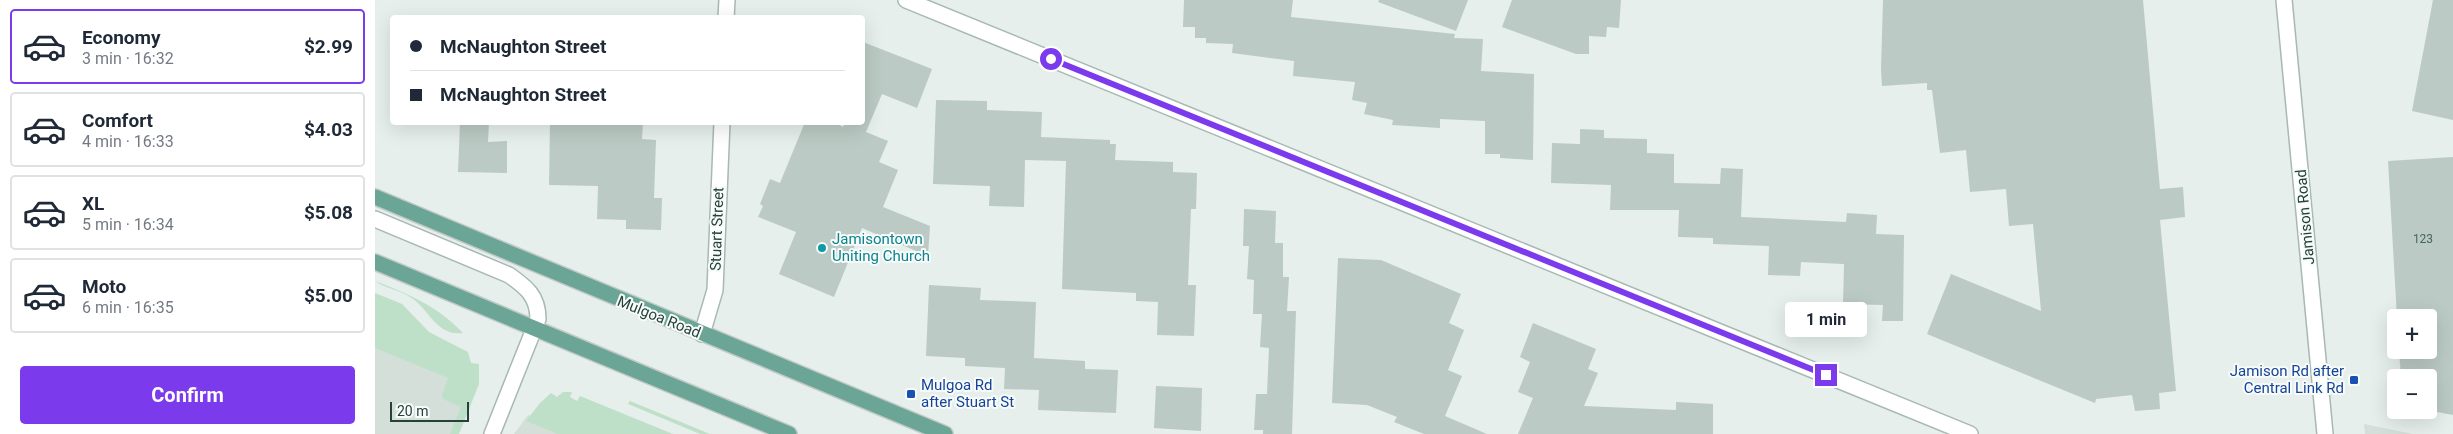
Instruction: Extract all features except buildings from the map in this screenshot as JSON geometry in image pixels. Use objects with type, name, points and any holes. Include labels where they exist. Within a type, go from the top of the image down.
[{"type":"main road","name":"Mulgoa Road","points":[[375,197],[945,434]]},
{"type":"main road","points":[[375,262],[789,434]]},
{"type":"street","points":[[726,15],[727,0]]},
{"type":"street","points":[[906,0],[1970,434]]},
{"type":"street","name":"Jamison Road","points":[[2284,0],[2325,434]]},
{"type":"street","name":"Stuart Street","points":[[702,334],[715,290],[722,125]]},
{"type":"street","points":[[375,218],[509,275],[524,286],[535,300],[538,319],[492,434]]},
{"type":"shaded area","points":[[375,316],[476,365],[455,434],[375,434]]},
{"type":"shaded area","points":[[528,415],[576,434],[514,434]]},
{"type":"shaded area","points":[[2364,424],[2413,434],[2365,434]]},
{"type":"green space","points":[[375,281],[411,296],[433,308],[463,333],[454,333],[439,326],[410,297]]},
{"type":"green space","points":[[375,293],[402,304],[429,332],[468,352],[471,363],[479,364],[479,384],[459,434],[450,434],[461,407],[443,399],[442,395],[448,378],[375,348]]},
{"type":"green space","points":[[563,392],[572,392],[570,397],[577,401],[580,396],[673,434],[558,434],[526,421],[540,403],[551,393],[557,397]]},
{"type":"green space","points":[[630,401],[710,434],[700,434],[628,404]]},
{"type":"place","name":"Jamisontown Uniting Church","points":[[822,248]]},
{"type":"place","name":"Jamison Rd after Central Link Rd","points":[[2354,380]]},
{"type":"place","name":"Mulgoa Rd after Stuart St","points":[[911,394]]},
{"type":"route","points":[[1051,59],[1826,375]]}]
